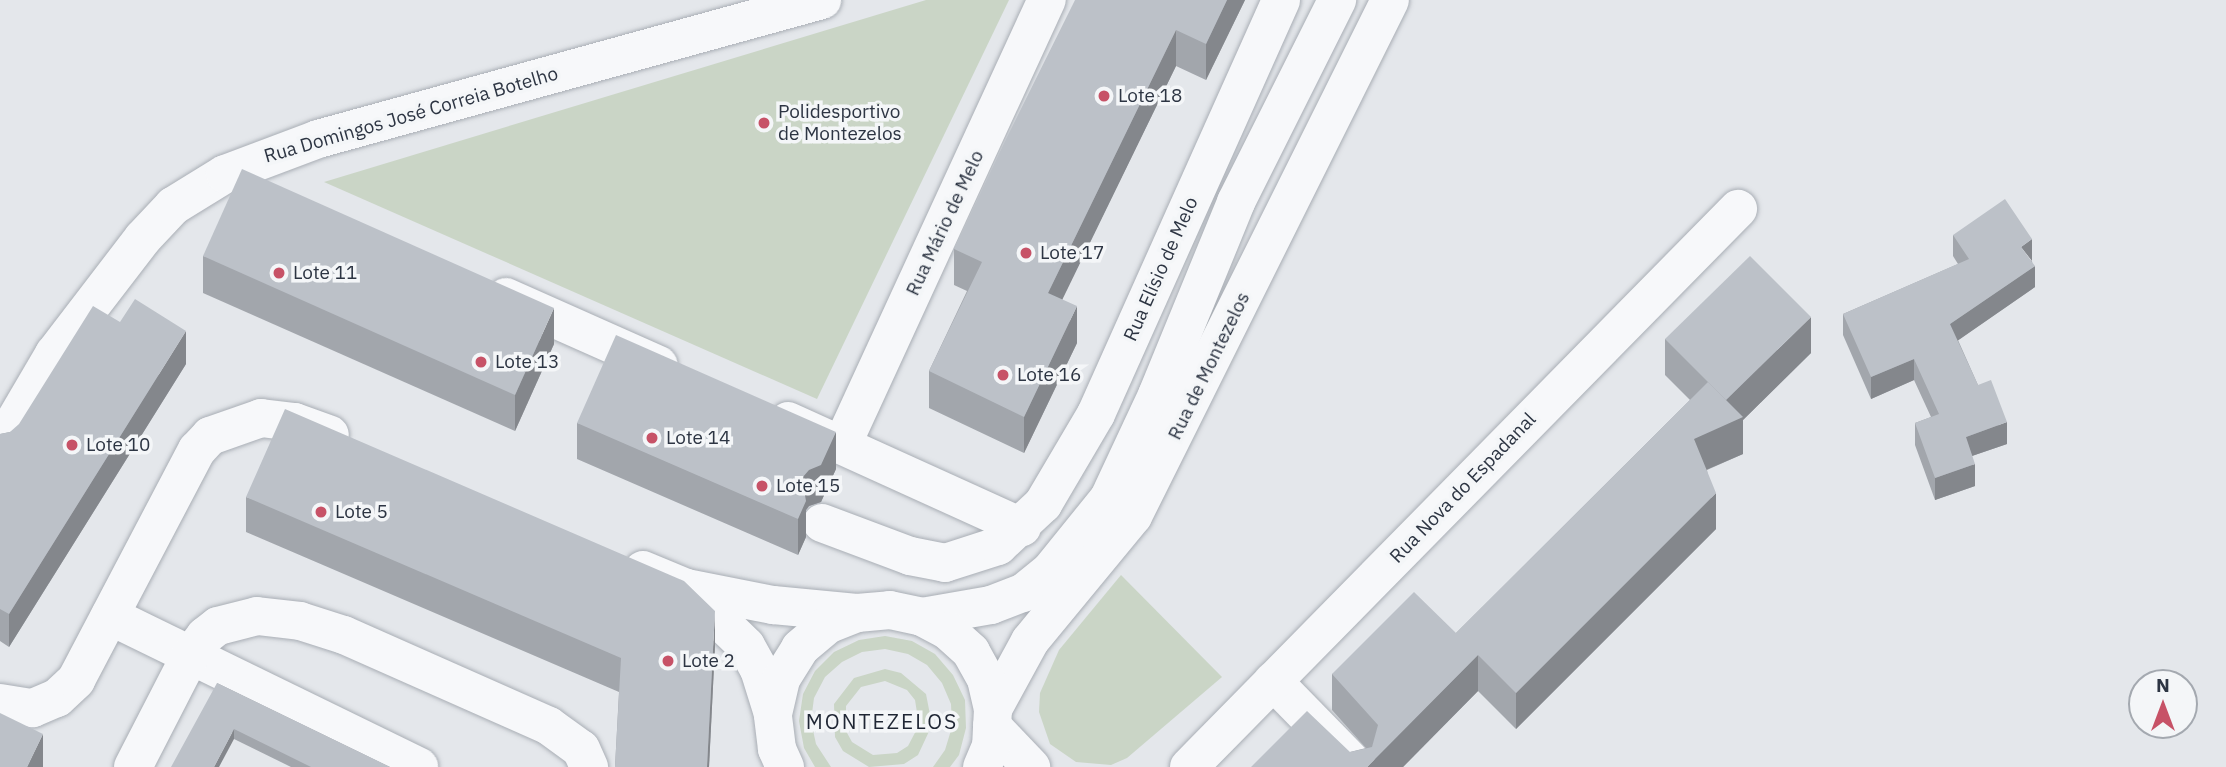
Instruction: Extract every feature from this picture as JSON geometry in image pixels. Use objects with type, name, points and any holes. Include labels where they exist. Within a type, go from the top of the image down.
[{"type":"street","name":"Rua Domingos José Correia Botelho","points":[[0,446],[54,354],[143,238],[173,206],[225,174],[318,139],[822,0]]},
{"type":"street","name":"Rua Mário de Melo","points":[[842,445],[1047,0]]},
{"type":"street","name":"Rua Elísio de Melo","points":[[822,523],[910,556],[945,563],[985,552],[1022,527],[1061,478],[1096,414],[1281,0]]},
{"type":"street","points":[[1280,222],[1324,93],[1344,0]]},
{"type":"street","name":"Rua de Montezelos","points":[[922,617],[992,605],[1023,593],[1059,560],[1108,498],[1157,395],[1236,202],[1344,0]]},
{"type":"street","name":"Rua de Montezelos","points":[[993,718],[1030,641],[1133,516],[1390,0]]},
{"type":"street","points":[[225,174],[276,196]]},
{"type":"street","name":"Rua Nova do Espadanal","points":[[1189,767],[1738,209]]},
{"type":"street","points":[[477,285],[691,379]]},
{"type":"street","points":[[754,407],[1022,527]]},
{"type":"street","points":[[0,703],[33,708],[57,698],[76,680],[197,450],[211,436],[243,421],[278,418],[366,450]]},
{"type":"street","points":[[609,555],[685,588],[773,605],[857,613],[890,610],[922,617],[948,631],[971,652],[986,679],[993,718],[991,746],[982,767]]},
{"type":"street","points":[[685,588],[746,646],[760,670],[773,713],[777,749],[785,767]]},
{"type":"street","points":[[773,713],[781,679],[800,648],[827,625],[857,613]]},
{"type":"street","points":[[110,615],[419,767]]},
{"type":"street","points":[[133,767],[190,656],[205,636],[236,620],[257,616],[300,621],[344,635],[567,735],[581,749],[589,767]]},
{"type":"street","points":[[1273,681],[1357,767]]},
{"type":"street","points":[[993,718],[1031,767]]},
{"type":"green space","points":[[926,0],[1009,0],[817,399],[324,182]]},
{"type":"green space","points":[[1121,575],[1222,677],[1127,758],[1111,765],[1076,762],[1050,744],[1039,712],[1040,693],[1059,650]]},
{"type":"green space","points":[[885,636],[912,641],[935,654],[953,675],[965,700],[966,728],[959,755],[950,767],[933,767],[945,750],[952,727],[951,704],[942,683],[927,665],[908,654],[885,649],[862,652],[842,662],[825,677],[814,698],[811,721],[816,744],[831,767],[815,767],[804,748],[799,721],[803,694],[815,671],[834,652],[859,640]]},
{"type":"green space","points":[[885,669],[901,673],[926,694],[932,725],[918,755],[904,764],[869,767],[843,751],[835,737],[834,704],[854,678]],"holes":[[[885,681],[907,690],[915,700],[919,725],[908,746],[897,753],[873,755],[852,742],[846,731],[846,706],[861,687]]]},
{"type":"building","points":[[1075,0],[1227,0],[1206,44],[1176,30],[1048,293],[1077,306],[1024,417],[929,371],[982,262],[954,249]]},
{"type":"building","points":[[242,169],[554,308],[515,395],[203,256]]},
{"type":"building","points":[[2005,199],[2032,239],[2021,247],[2035,266],[1950,324],[1978,385],[1991,380],[2007,422],[1966,437],[1975,464],[1935,478],[1915,423],[1939,414],[1914,359],[1871,377],[1843,314],[1969,259],[1953,235]]},
{"type":"building","points":[[1750,256],[1811,317],[1726,400],[1665,339]]},
{"type":"building","points":[[135,299],[186,331],[9,614],[0,609],[0,434],[10,432],[19,424],[93,306],[120,322]]},
{"type":"building","points":[[616,335],[836,432],[821,465],[809,470],[802,478],[806,501],[798,519],[577,423]]},
{"type":"building","points":[[1708,382],[1743,417],[1694,439],[1716,493],[1516,693],[1478,655],[1367,767],[1251,767],[1307,711],[1350,752],[1372,747],[1378,725],[1332,674],[1414,592],[1456,633]]},
{"type":"building","points":[[285,409],[684,581],[715,611],[707,767],[615,767],[621,658],[246,497]]},
{"type":"building","points":[[217,683],[390,767],[311,767],[234,729],[214,767],[171,767]]},
{"type":"building","points":[[0,713],[43,734],[27,767],[0,767]]},
{"type":"place","name":"Lote 18","points":[[1104,96]]},
{"type":"place","name":"Polidesportivo de Montezelos","points":[[764,123]]},
{"type":"place","name":"Lote 17","points":[[1026,253]]},
{"type":"place","name":"Lote 11","points":[[279,273]]},
{"type":"place","name":"Lote 13","points":[[481,362]]},
{"type":"place","name":"Lote 16","points":[[1003,375]]},
{"type":"place","name":"Lote 14","points":[[652,438]]},
{"type":"place","name":"Lote 10","points":[[72,445]]},
{"type":"place","name":"Lote 15","points":[[762,486]]},
{"type":"place","name":"Lote 5","points":[[321,512]]},
{"type":"place","name":"Lote 2","points":[[668,661]]},
{"type":"district","name":"MONTEZELOS","points":[[882,721]]}]
